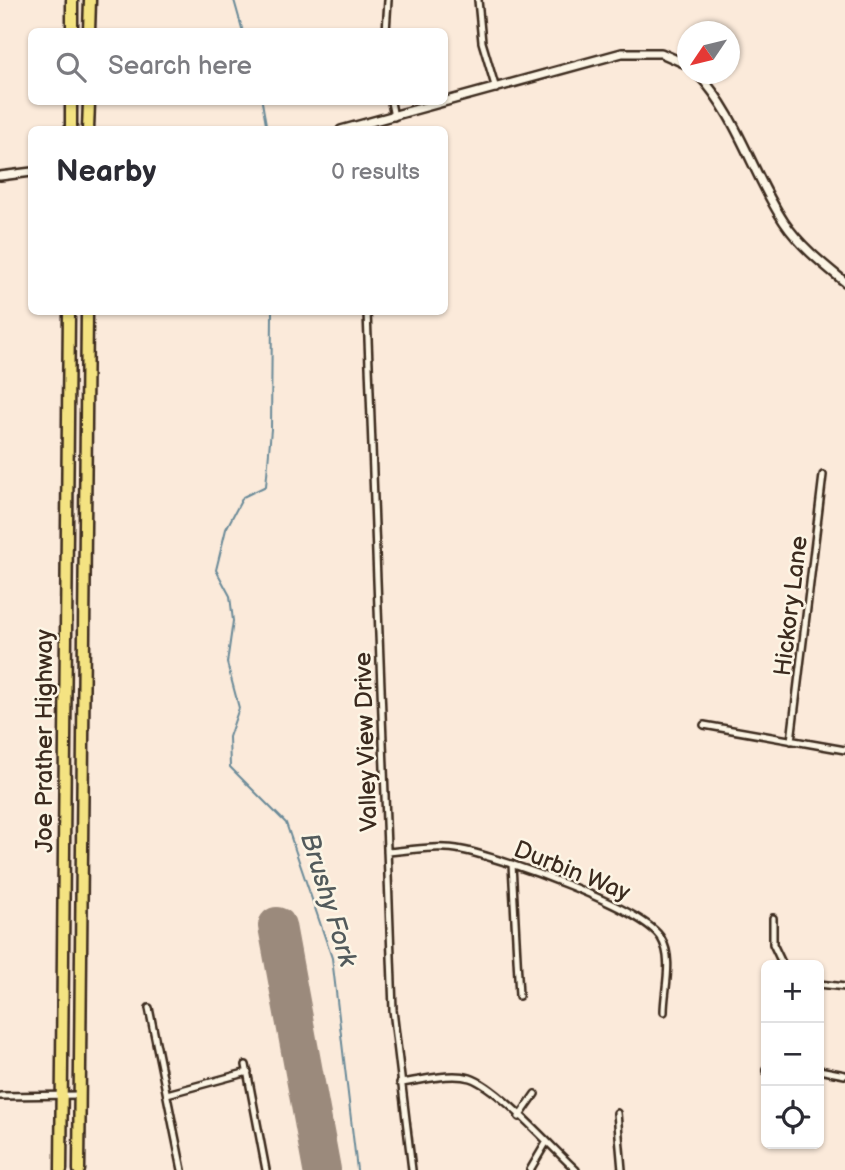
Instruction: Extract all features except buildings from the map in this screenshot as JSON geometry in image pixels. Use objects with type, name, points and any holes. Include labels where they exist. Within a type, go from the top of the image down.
[{"type":"highway","points":[[72,0],[72,28]]},
{"type":"highway","points":[[89,28],[90,0]]},
{"type":"highway","points":[[71,105],[71,126]]},
{"type":"highway","points":[[88,126],[89,105]]},
{"type":"highway","name":"Joe Prather Highway","points":[[61,1170],[69,315]]},
{"type":"highway","name":"Joe Prather Highway","points":[[79,1170],[87,315]]},
{"type":"street","points":[[386,28],[387,0]]},
{"type":"street","points":[[478,0],[482,42],[496,89]]},
{"type":"street","points":[[448,102],[604,57],[635,51],[661,53],[677,60]]},
{"type":"street","points":[[706,84],[724,108],[786,224],[805,247],[845,282]]},
{"type":"street","points":[[392,105],[394,117]]},
{"type":"street","points":[[365,126],[438,105]]},
{"type":"street","points":[[0,176],[28,172]]},
{"type":"street","name":"Valley View Drive","points":[[367,315],[393,1010],[412,1170]]},
{"type":"street","name":"Hickory Lane","points":[[791,741],[823,475]]},
{"type":"street","points":[[704,725],[845,750]]},
{"type":"street","name":"Durbin Way","points":[[387,852],[450,848],[512,864],[624,911],[656,929],[667,952],[664,1012]]},
{"type":"street","points":[[512,864],[519,996]]},
{"type":"street","points":[[773,918],[774,944],[781,960]]},
{"type":"street","points":[[824,985],[845,987]]},
{"type":"street","points":[[149,1007],[182,1170]]},
{"type":"street","points":[[167,1094],[247,1068],[267,1170]]},
{"type":"street","points":[[824,1071],[845,1074]]},
{"type":"street","points":[[401,1083],[452,1077],[470,1078],[489,1089],[576,1170]]},
{"type":"street","points":[[519,1117],[535,1094]]},
{"type":"street","points":[[0,1096],[80,1095]]},
{"type":"street","points":[[617,1113],[622,1170]]},
{"type":"street","points":[[530,1170],[546,1143]]},
{"type":"waterway","name":"Brushy Fork","points":[[234,0],[242,28]]},
{"type":"waterway","name":"Brushy Fork","points":[[263,105],[266,126]]},
{"type":"waterway","name":"Brushy Fork","points":[[272,315],[271,429],[266,486],[243,497],[226,529],[216,570],[230,596],[233,621],[227,663],[239,708],[229,737],[230,767],[286,823],[332,958],[357,1170]]},
{"type":"runway","points":[[277,926],[322,1170]]}]
